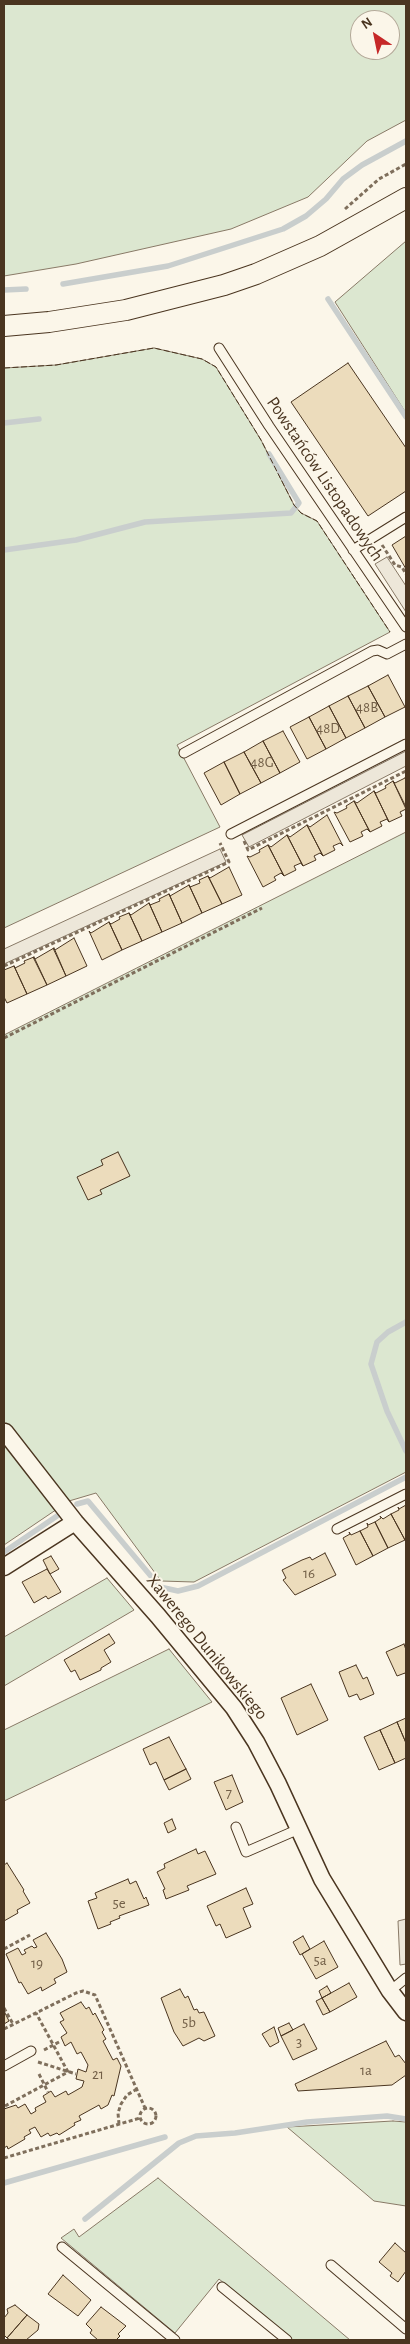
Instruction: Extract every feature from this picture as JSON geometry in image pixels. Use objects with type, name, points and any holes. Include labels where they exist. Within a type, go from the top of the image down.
[{"type":"street","points":[[4,326],[49,322],[126,310],[224,285],[256,274],[320,246],[406,198]]},
{"type":"street","name":"Xawerego Dunikowskiego","points":[[4,1431],[76,1522],[158,1616],[234,1708],[256,1742],[322,1879],[390,1991],[406,2012]]},
{"type":"street","points":[[4,1567],[76,1522]]},
{"type":"lane","name":"Powstańców Listopadowych","points":[[219,348],[269,426],[406,627]]},
{"type":"lane","points":[[353,550],[406,517]]},
{"type":"lane","points":[[184,752],[372,652],[378,650],[387,654],[406,644]]},
{"type":"lane","points":[[234,832],[406,744]]},
{"type":"lane","points":[[337,1529],[406,1494]]},
{"type":"lane","points":[[236,1827],[246,1852],[299,1829]]},
{"type":"lane","points":[[390,1991],[406,1978]]},
{"type":"lane","points":[[4,2066],[31,2051]]},
{"type":"lane","points":[[62,2247],[174,2340]]},
{"type":"lane","points":[[332,2265],[406,2329]]},
{"type":"lane","points":[[222,2287],[287,2340]]},
{"type":"path","points":[[344,210],[380,179],[406,164]]},
{"type":"path","points":[[376,536],[395,565],[402,567],[406,574]]},
{"type":"path","points":[[234,832],[248,850],[406,771]]},
{"type":"path","points":[[4,966],[229,862],[219,842]]},
{"type":"path","points":[[4,1038],[262,908]]},
{"type":"path","points":[[4,1949],[30,1936]]},
{"type":"path","points":[[4,2029],[76,1993],[83,1992],[95,1995],[145,2108]]},
{"type":"path","points":[[4,2008],[13,2024]]},
{"type":"path","points":[[36,2013],[68,2072]]},
{"type":"path","points":[[38,2062],[76,2074]]},
{"type":"path","points":[[6,2106],[68,2072]]},
{"type":"path","points":[[39,2074],[48,2092]]},
{"type":"path","points":[[119,2124],[118,2113],[121,2104],[127,2095],[137,2089]]},
{"type":"path","points":[[140,2118],[148,2124],[155,2118],[152,2109],[145,2108]]},
{"type":"path","points":[[140,2118],[141,2111],[145,2108]]},
{"type":"path","points":[[4,2158],[140,2118]]},
{"type":"green space","points":[[4,4],[406,4],[406,120],[367,141],[308,197],[231,229],[76,264],[4,276]]},
{"type":"green space","points":[[406,241],[406,413],[335,302]]},
{"type":"green space","points":[[154,348],[202,359],[216,367],[261,440],[294,505],[301,513],[317,521],[390,632],[177,745],[220,827],[4,928],[4,368],[56,365]]},
{"type":"green space","points":[[406,832],[406,1472],[194,1582],[161,1581],[96,1493],[69,1501],[4,1545],[4,1035]]},
{"type":"green space","points":[[107,1578],[134,1610],[4,1686],[4,1637]]},
{"type":"green space","points":[[169,1649],[212,1702],[4,1801],[4,1730]]},
{"type":"green space","points":[[393,2121],[406,2122],[406,2206],[374,2201],[287,2127]]},
{"type":"green space","points":[[158,2178],[350,2340],[293,2340],[219,2279],[175,2333],[61,2238],[74,2229],[79,2237]]},
{"type":"shaded area","points":[[387,557],[406,586],[406,612],[375,564]]},
{"type":"shaded area","points":[[406,751],[406,766],[249,847],[242,835]]},
{"type":"shaded area","points":[[220,849],[226,862],[4,964],[4,949]]},
{"type":"shaded area","points":[[406,1919],[406,1964],[400,1965],[398,1921]]},
{"type":"building","points":[[348,363],[406,448],[406,491],[368,516],[291,402]]},
{"type":"building","points":[[406,536],[406,569],[392,545]]},
{"type":"building","points":[[388,675],[405,707],[385,717],[368,686]]},
{"type":"building","points":[[368,686],[385,717],[365,728],[348,696]]},
{"type":"building","points":[[348,696],[365,728],[346,738],[329,706]]},
{"type":"building","points":[[329,706],[346,738],[326,749],[309,717]]},
{"type":"building","points":[[309,717],[326,749],[307,759],[290,727]]},
{"type":"building","points":[[283,731],[300,762],[280,773],[263,741]]},
{"type":"building","points":[[263,741],[280,773],[261,783],[244,752]]},
{"type":"building","points":[[244,752],[261,783],[240,794],[224,762]]},
{"type":"building","points":[[224,762],[240,794],[221,805],[204,773]]},
{"type":"building","points":[[406,775],[406,807],[393,781],[395,783],[405,778]]},
{"type":"building","points":[[393,781],[406,809],[400,812],[402,816],[389,822],[374,791],[376,793],[386,788],[385,786]]},
{"type":"building","points":[[374,791],[389,822],[387,819],[380,822],[382,826],[370,832],[354,801],[357,803]]},
{"type":"building","points":[[354,801],[370,832],[367,829],[361,832],[363,836],[350,842],[334,812],[337,813],[347,808],[346,806]]},
{"type":"building","points":[[327,815],[343,846],[340,843],[333,846],[335,850],[323,856],[307,825],[310,827]]},
{"type":"building","points":[[307,825],[323,856],[320,853],[314,856],[316,860],[303,866],[287,835],[290,837]]},
{"type":"building","points":[[287,835],[303,866],[301,863],[294,866],[296,870],[284,876],[268,845],[271,847]]},
{"type":"building","points":[[268,845],[284,876],[281,873],[274,877],[276,880],[263,887],[247,856],[250,857],[260,852],[259,850]]},
{"type":"building","points":[[229,867],[242,895],[222,904],[208,876],[210,878]]},
{"type":"building","points":[[208,876],[222,904],[202,913],[189,885],[190,887],[200,883],[199,880]]},
{"type":"building","points":[[189,885],[202,913],[182,923],[169,894],[170,896]]},
{"type":"building","points":[[169,894],[182,923],[162,932],[149,903],[150,905],[160,901],[159,899]]},
{"type":"building","points":[[149,903],[162,932],[142,941],[129,913],[131,915]]},
{"type":"building","points":[[129,913],[142,941],[122,950],[109,922],[111,924],[120,919],[119,917]]},
{"type":"building","points":[[109,922],[122,950],[102,960],[89,931],[91,933]]},
{"type":"building","points":[[74,938],[87,966],[66,976],[53,948],[55,950]]},
{"type":"building","points":[[54,948],[66,976],[47,985],[33,957],[35,959]]},
{"type":"building","points":[[34,957],[47,985],[27,994],[14,966],[15,968],[25,963],[24,961]]},
{"type":"building","points":[[14,966],[27,994],[7,1003],[4,997],[4,970]]},
{"type":"building","points":[[118,1152],[130,1176],[100,1190],[102,1194],[88,1200],[77,1177],[103,1165],[101,1160]]},
{"type":"building","points":[[406,1505],[405,1540],[391,1514],[399,1510],[398,1507],[399,1509]]},
{"type":"building","points":[[391,1514],[405,1540],[388,1548],[375,1522],[381,1518],[380,1516],[383,1519]]},
{"type":"building","points":[[375,1522],[388,1548],[373,1556],[360,1531],[368,1527],[367,1523],[368,1525]]},
{"type":"building","points":[[360,1531],[373,1556],[356,1565],[343,1538],[350,1534],[349,1532],[351,1535]]},
{"type":"building","points":[[325,1553],[336,1575],[295,1595],[283,1580],[286,1578],[282,1570],[302,1560],[310,1557],[312,1560]]},
{"type":"building","points":[[51,1556],[59,1569],[50,1574],[43,1560]]},
{"type":"building","points":[[47,1569],[61,1592],[48,1599],[46,1596],[34,1603],[22,1582]]},
{"type":"building","points":[[109,1634],[115,1643],[104,1650],[111,1662],[101,1668],[101,1670],[80,1680],[75,1670],[71,1672],[64,1660]]},
{"type":"building","points":[[404,1644],[406,1650],[406,1676],[405,1673],[397,1676],[386,1652]]},
{"type":"building","points":[[356,1665],[363,1679],[367,1677],[374,1694],[360,1700],[357,1694],[349,1697],[339,1672]]},
{"type":"building","points":[[311,1684],[328,1720],[297,1735],[281,1698]]},
{"type":"building","points":[[406,1718],[406,1743],[397,1722]]},
{"type":"building","points":[[397,1722],[406,1743],[406,1758],[395,1763],[380,1730]]},
{"type":"building","points":[[380,1730],[395,1763],[379,1770],[364,1737]]},
{"type":"building","points":[[169,1737],[186,1769],[164,1780],[156,1762],[150,1765],[143,1749]]},
{"type":"building","points":[[186,1769],[191,1779],[169,1790],[164,1780]]},
{"type":"building","points":[[232,1775],[243,1802],[226,1810],[214,1782]]},
{"type":"building","points":[[172,1819],[176,1829],[168,1833],[164,1823]]},
{"type":"building","points":[[196,1849],[198,1854],[205,1851],[216,1874],[187,1886],[189,1890],[166,1899],[163,1890],[165,1889],[157,1872],[165,1868],[164,1864]]},
{"type":"building","points":[[7,1863],[30,1903],[17,1910],[18,1913],[4,1921],[4,1865]]},
{"type":"building","points":[[128,1879],[130,1884],[136,1881],[144,1899],[146,1897],[149,1905],[119,1916],[120,1918],[110,1922],[111,1924],[98,1929],[88,1901],[97,1898],[95,1893]]},
{"type":"building","points":[[246,1888],[253,1904],[243,1908],[251,1927],[226,1938],[220,1924],[216,1926],[207,1906]]},
{"type":"building","points":[[46,1933],[62,1959],[67,1972],[54,1979],[56,1983],[42,1991],[41,1987],[28,1994],[21,1982],[19,1983],[6,1954],[18,1948],[22,1955],[26,1953],[24,1950],[32,1946],[34,1948],[37,1947],[33,1940]]},
{"type":"building","points":[[303,1936],[310,1949],[300,1955],[293,1942]]},
{"type":"building","points":[[324,1941],[338,1967],[316,1979],[302,1954]]},
{"type":"building","points":[[349,1983],[357,1997],[330,2012],[322,1998]]},
{"type":"building","points":[[327,1986],[331,1993],[322,1998],[319,1991]]},
{"type":"building","points":[[180,1989],[185,1998],[188,1996],[194,2010],[197,2009],[199,2013],[204,2012],[215,2036],[204,2041],[199,2038],[183,2046],[174,2032],[161,1998]]},
{"type":"building","points":[[322,1998],[330,2012],[323,2015],[316,2001]]},
{"type":"building","points":[[81,2002],[86,2009],[89,2007],[93,2015],[95,2013],[104,2030],[102,2032],[106,2039],[103,2041],[113,2060],[117,2058],[121,2066],[114,2096],[112,2095],[108,2105],[101,2109],[99,2105],[79,2116],[81,2120],[59,2135],[57,2133],[50,2136],[48,2133],[41,2137],[35,2127],[29,2130],[31,2133],[24,2137],[25,2139],[8,2149],[7,2146],[4,2148],[4,2109],[16,2105],[18,2108],[25,2104],[31,2114],[36,2111],[35,2108],[46,2102],[43,2096],[51,2091],[55,2097],[66,2091],[68,2095],[82,2087],[84,2081],[76,2079],[78,2069],[86,2072],[88,2065],[81,2052],[77,2054],[71,2042],[65,2046],[61,2037],[67,2033],[60,2022],[64,2020],[60,2013]]},
{"type":"building","points":[[4,2014],[9,2021],[4,2024]]},
{"type":"building","points":[[289,2023],[293,2030],[281,2036],[278,2028]]},
{"type":"building","points":[[304,2024],[317,2049],[293,2060],[281,2036]]},
{"type":"building","points":[[274,2027],[279,2042],[270,2047],[262,2034]]},
{"type":"building","points":[[386,2041],[395,2057],[399,2055],[406,2064],[406,2075],[392,2085],[298,2091],[295,2084]]},
{"type":"building","points":[[395,2243],[406,2253],[406,2271],[398,2282],[390,2276],[392,2273],[379,2262]]},
{"type":"building","points":[[63,2275],[91,2300],[78,2316],[48,2294]]},
{"type":"building","points":[[15,2305],[27,2315],[7,2338],[4,2335],[4,2318],[8,2313],[7,2309]]},
{"type":"building","points":[[101,2307],[126,2326],[118,2334],[120,2336],[116,2340],[98,2340],[90,2333],[92,2330],[86,2324]]},
{"type":"building","points":[[27,2315],[39,2324],[38,2330],[26,2340],[10,2340],[7,2338]]},
{"type":"waterway","points":[[63,284],[168,266],[283,229],[306,216],[326,199],[343,179],[362,165],[406,141]]},
{"type":"waterway","points":[[4,290],[26,289]]},
{"type":"waterway","points":[[328,299],[406,417]]},
{"type":"waterway","points":[[4,423],[39,419]]},
{"type":"waterway","points":[[4,550],[76,540],[145,522],[291,513],[299,503],[269,454]]},
{"type":"waterway","points":[[406,1322],[388,1332],[377,1342],[371,1364],[387,1411],[406,1451]]},
{"type":"waterway","points":[[77,1504],[88,1501],[160,1587],[178,1591],[198,1586],[406,1477]]},
{"type":"waterway","points":[[4,1552],[57,1516]]},
{"type":"waterway","points":[[85,2219],[179,2143],[196,2136],[235,2133],[307,2122],[387,2116],[406,2119]]},
{"type":"waterway","points":[[4,2183],[165,2137]]},
{"type":"fence","points":[[4,368],[56,365],[154,348],[202,359],[216,367],[261,440],[294,505],[301,513],[317,521],[390,632]]}]
